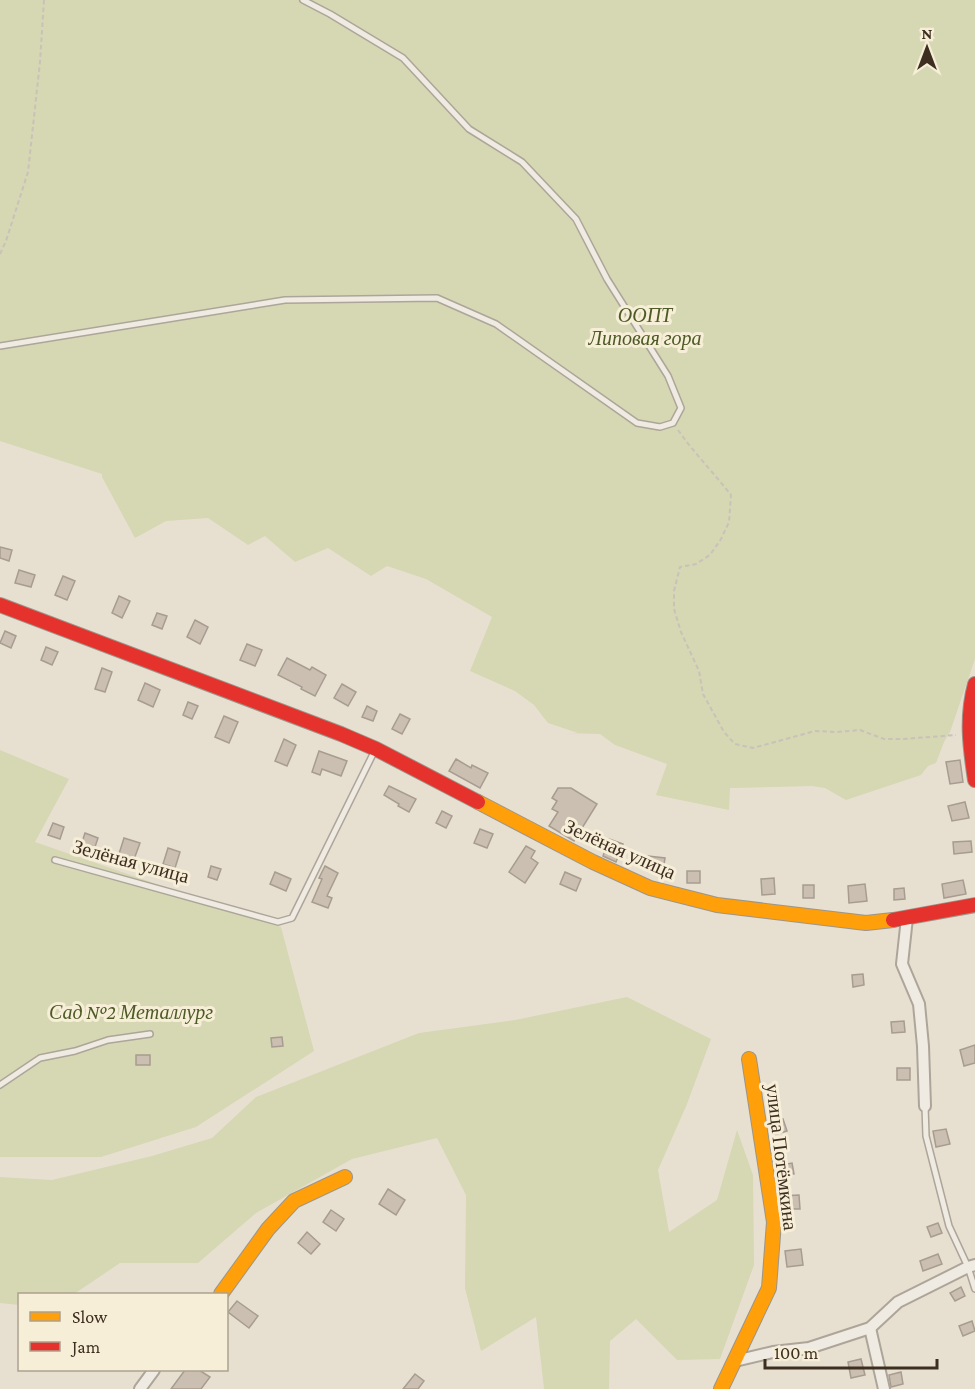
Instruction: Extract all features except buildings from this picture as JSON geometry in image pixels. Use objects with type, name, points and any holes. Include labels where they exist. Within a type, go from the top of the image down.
[{"type":"street","name":"Зелёная улица","points":[[0,605],[342,734],[376,749],[593,862],[650,888],[717,905],[866,923],[975,905]]},
{"type":"street","points":[[975,684],[970,698],[968,735],[975,780]]},
{"type":"street","points":[[907,918],[902,964],[919,1004],[925,1106]]},
{"type":"street","name":"улица Потёмкина","points":[[722,1389],[769,1288],[774,1222],[749,1059]]},
{"type":"street","points":[[222,1293],[268,1229],[294,1201],[345,1178]]},
{"type":"street","points":[[735,1361],[773,1352],[809,1348],[870,1328],[898,1302],[972,1266]]},
{"type":"street","points":[[870,1328],[884,1389]]},
{"type":"street","points":[[140,1389],[153,1371]]},
{"type":"lane","points":[[0,346],[285,300],[437,298],[496,324],[636,423],[660,427],[674,423],[681,408],[668,376],[607,279],[576,219],[522,162],[469,129],[403,58],[303,0]]},
{"type":"lane","name":"Зелёная улица","points":[[55,860],[278,922],[292,918],[376,749]]},
{"type":"lane","points":[[0,1085],[40,1058],[75,1051],[108,1040],[150,1034]]},
{"type":"lane","points":[[925,1106],[926,1136],[949,1226],[972,1266],[975,1289]]},
{"type":"path","points":[[0,254],[28,172],[44,0]]},
{"type":"path","points":[[674,423],[690,447],[731,495],[729,522],[710,555],[696,564],[680,567],[674,591],[674,609],[681,632],[699,671],[703,694],[724,732],[735,744],[753,748],[814,731],[860,730],[884,739],[968,735]]},
{"type":"green space","name":"ООПТ Липовая гора","points":[[0,0],[975,0],[975,659],[950,732],[936,763],[928,766],[921,775],[846,800],[825,788],[812,786],[730,788],[729,810],[656,795],[667,764],[615,745],[600,734],[565,733],[578,733],[548,723],[534,705],[515,691],[470,671],[492,617],[426,579],[387,566],[371,576],[328,548],[295,562],[265,536],[248,545],[208,518],[166,521],[135,538],[102,474],[0,441]]},
{"type":"green space","name":"Сад №2 Металлург","points":[[0,750],[69,779],[35,842],[281,927],[314,1051],[196,1127],[101,1157],[0,1157]]},
{"type":"green space","points":[[627,997],[711,1039],[687,1104],[658,1170],[669,1232],[717,1200],[737,1130],[753,1175],[754,1265],[720,1359],[677,1360],[636,1319],[610,1341],[609,1389],[544,1389],[536,1317],[481,1351],[465,1288],[466,1195],[437,1138],[352,1159],[256,1213],[198,1263],[120,1263],[75,1293],[18,1293],[18,1305],[0,1303],[0,1177],[52,1180],[152,1156],[212,1138],[256,1097],[419,1033],[515,1020]]},
{"type":"traffic: slow","points":[[478,802],[593,862],[650,888],[717,905],[866,923],[893,920]]},
{"type":"traffic: slow","points":[[721,1389],[769,1288],[774,1222],[749,1059]]},
{"type":"traffic: slow","points":[[222,1293],[268,1229],[294,1201],[345,1177]]},
{"type":"traffic: jam","points":[[0,605],[341,734],[376,749],[478,802]]},
{"type":"traffic: jam","points":[[975,684],[970,708],[970,744],[975,780]]},
{"type":"traffic: jam","points":[[893,920],[975,905]]}]
